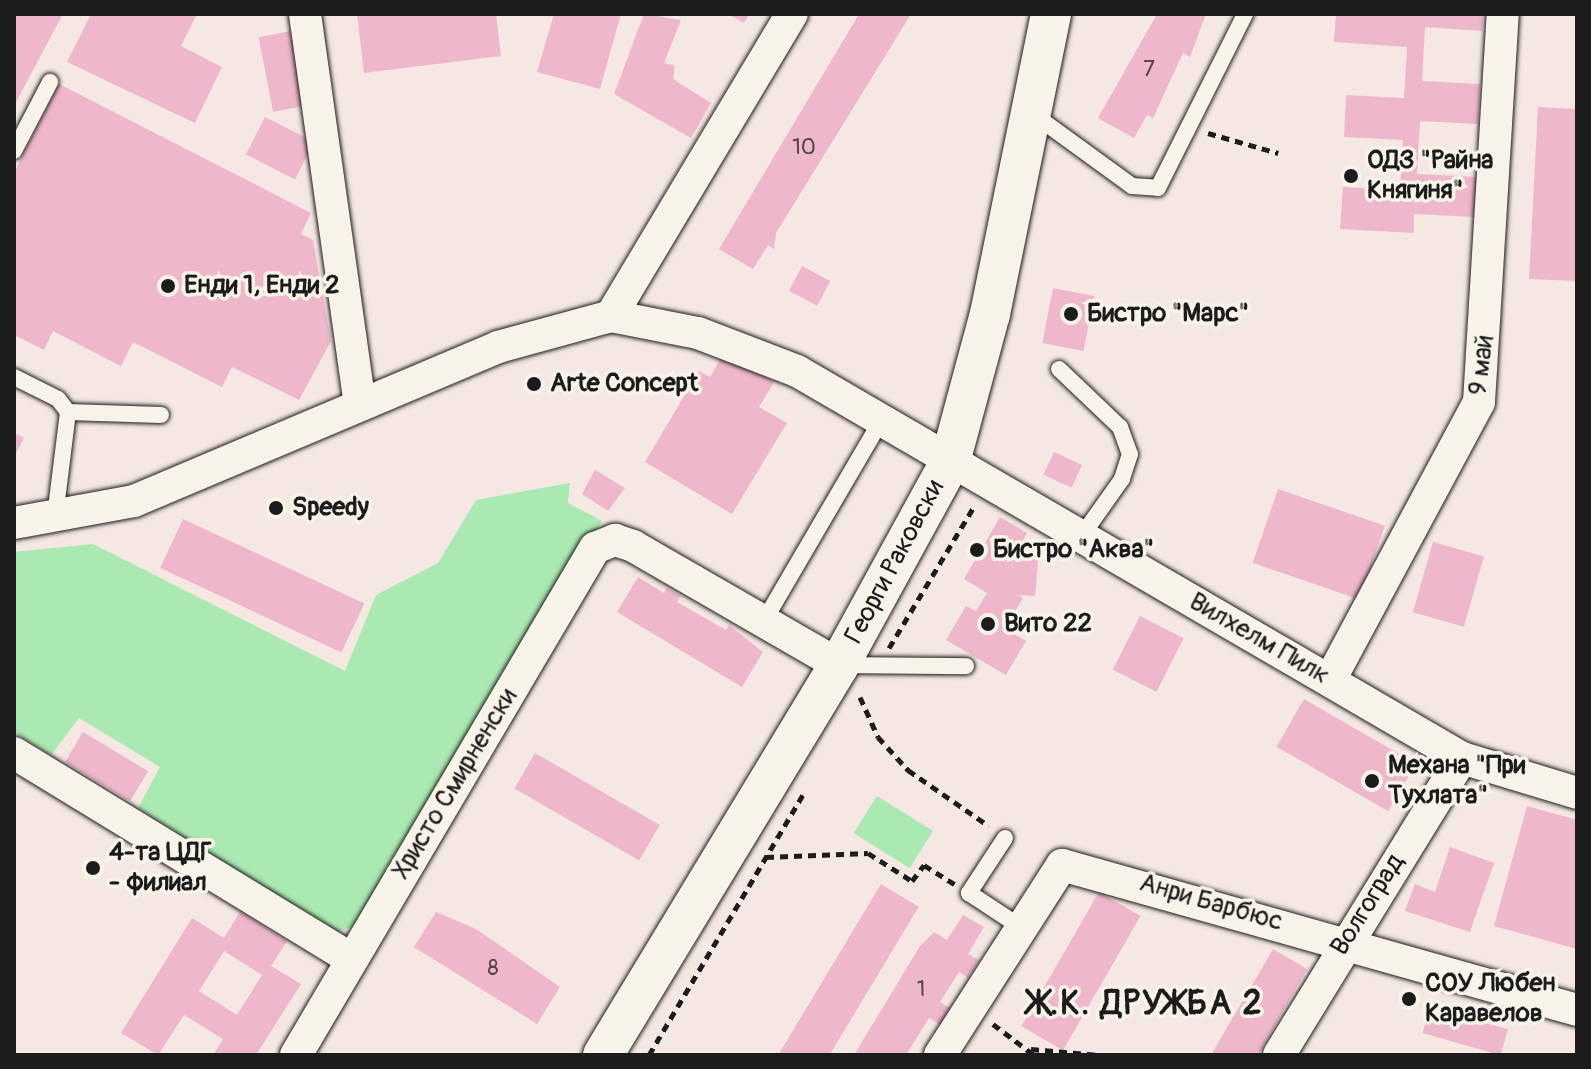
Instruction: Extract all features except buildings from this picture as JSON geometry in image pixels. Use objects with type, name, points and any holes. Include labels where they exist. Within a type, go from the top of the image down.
[{"type":"street","points":[[305,14],[360,404]]},
{"type":"street","points":[[14,523],[134,501],[498,347],[611,316],[792,14]]},
{"type":"street","name":"Георги Раковски","points":[[603,1055],[850,681],[950,462],[970,403],[1051,14]]},
{"type":"street","name":"9 май","points":[[1330,680],[1479,402],[1503,14]]},
{"type":"street","name":"Вилхелм Пилк","points":[[611,316],[746,347],[881,421],[1462,758],[1577,793]]},
{"type":"street","name":"Христо Смирненски","points":[[296,1055],[595,548],[615,540],[633,546],[764,621]]},
{"type":"street","points":[[764,621],[850,681]]},
{"type":"street","points":[[14,753],[352,959]]},
{"type":"street","name":"Волгоград","points":[[1279,1055],[1343,942],[1462,758]]},
{"type":"street","name":"Анри Барбюс","points":[[940,1055],[1048,878],[1062,865],[1079,864],[1577,1010]]},
{"type":"lane","points":[[1032,113],[1143,191],[1166,180],[1245,14]]},
{"type":"lane","points":[[14,151],[50,82]]},
{"type":"lane","points":[[1059,369],[1120,427],[1130,454],[1122,479],[1081,537]]},
{"type":"lane","points":[[14,377],[58,399],[68,412],[55,517]]},
{"type":"lane","points":[[68,412],[161,415]]},
{"type":"lane","points":[[764,621],[881,421]]},
{"type":"lane","points":[[850,681],[966,666]]},
{"type":"lane","points":[[1005,838],[969,893],[1019,926]]},
{"type":"path","points":[[1192,128],[1278,153]]},
{"type":"path","points":[[850,681],[878,737],[908,770],[1005,838]]},
{"type":"path","points":[[765,857],[868,853],[912,881],[924,865],[969,893]]},
{"type":"path","points":[[969,1008],[1033,1052],[1099,1055]]},
{"type":"green space","points":[[570,483],[568,503],[602,521],[362,924],[332,933],[138,808],[160,767],[79,718],[51,755],[14,732],[14,552],[93,544],[345,671],[376,595],[438,563],[476,500]]},
{"type":"green space","points":[[877,796],[933,831],[910,868],[854,833]]},
{"type":"place","name":"ОДЗ \"Райна Княгиня\"","points":[[1351,176]]},
{"type":"place","name":"Енди 1, Енди 2","points":[[168,286]]},
{"type":"place","name":"Бистро \"Марс\"","points":[[1071,314]]},
{"type":"place","name":"Arte Concept","points":[[534,384]]},
{"type":"place","name":"Speedy","points":[[276,508]]},
{"type":"place","name":"Бистро \"Аква\"","points":[[977,550]]},
{"type":"place","name":"Вито 22","points":[[988,624]]},
{"type":"place","name":"Механа \"При Тухлата\"","points":[[1372,781]]},
{"type":"place","name":"4-та ЦДГ - филиал","points":[[93,868]]},
{"type":"place","name":"СОУ Любен Каравелов","points":[[1409,999]]},
{"type":"district","name":"Ж.К. ДРУЖБА 2","points":[[1146,1004]]}]
